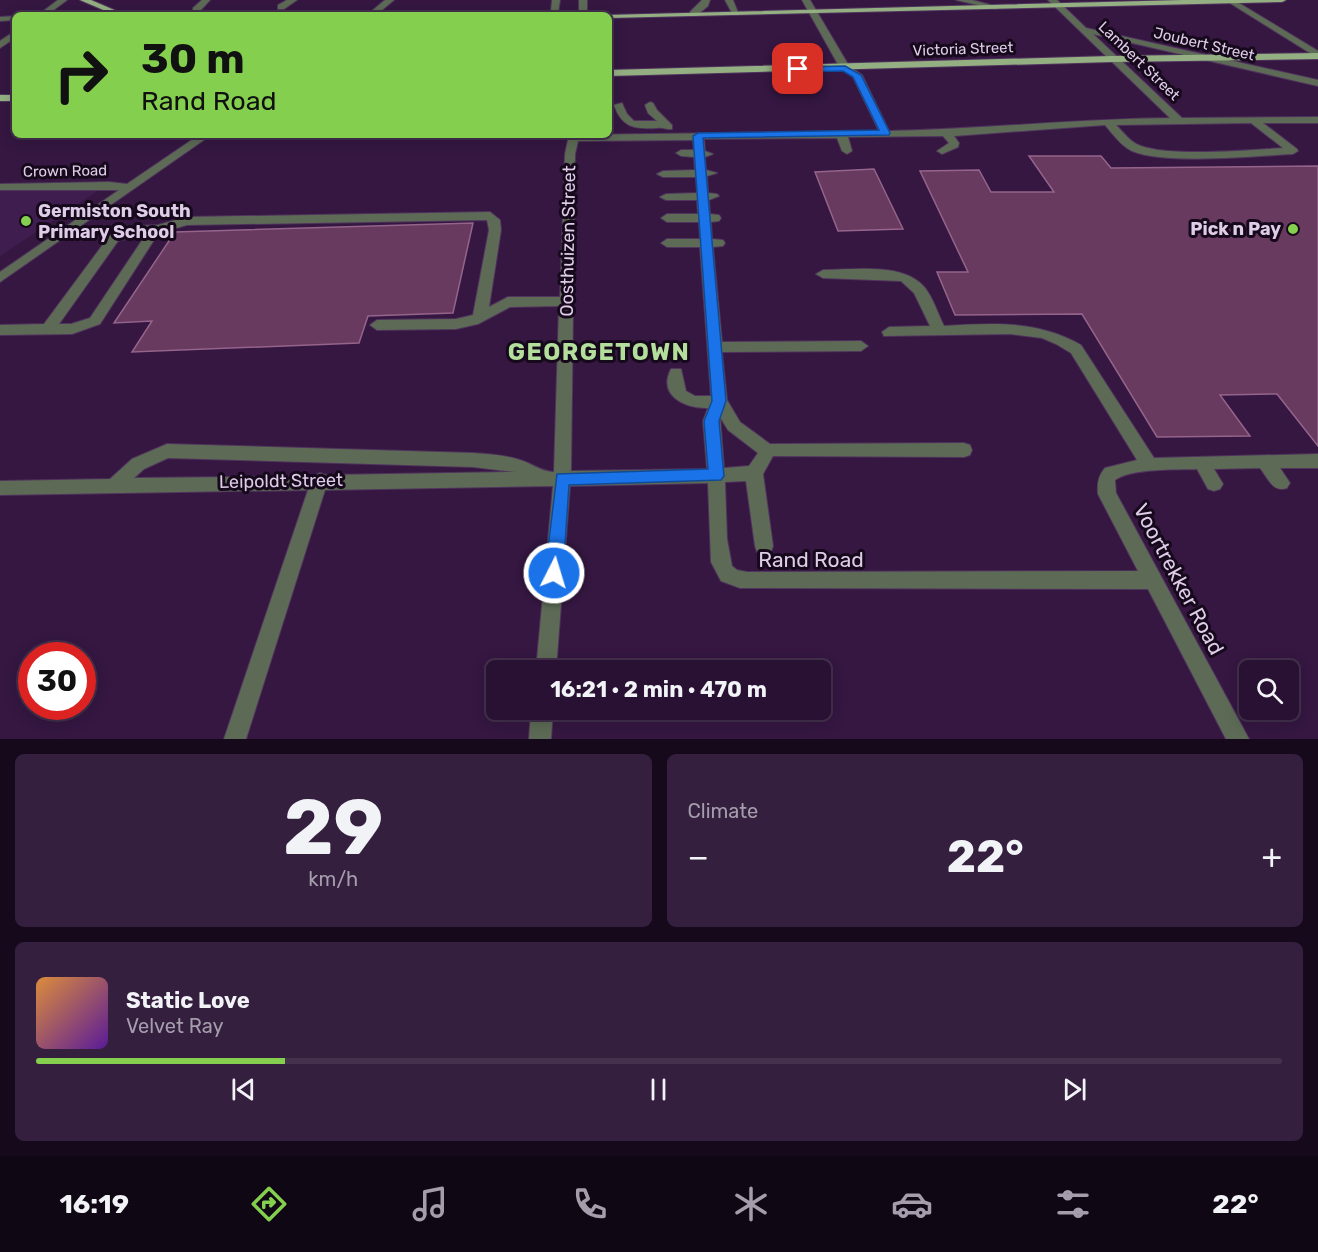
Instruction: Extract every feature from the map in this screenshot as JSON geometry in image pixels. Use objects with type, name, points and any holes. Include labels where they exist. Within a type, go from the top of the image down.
[{"type":"main road","points":[[84,0],[114,12]]},
{"type":"main road","points":[[612,16],[995,8],[1055,3],[1282,0]]},
{"type":"main road","name":"Victoria Street","points":[[612,73],[1112,59],[1318,56]]},
{"type":"street","points":[[46,12],[63,0]]},
{"type":"street","points":[[196,10],[206,0]]},
{"type":"street","points":[[281,7],[293,0]]},
{"type":"street","points":[[375,12],[390,0]]},
{"type":"street","points":[[555,11],[556,0]]},
{"type":"street","points":[[693,14],[705,4],[706,0]]},
{"type":"street","points":[[729,0],[736,13]]},
{"type":"street","points":[[806,0],[845,68],[857,75],[885,133]]},
{"type":"street","points":[[960,0],[995,8]]},
{"type":"street","points":[[1230,0],[1318,56]]},
{"type":"street","name":"Lambert Street","points":[[1055,3],[1178,120]]},
{"type":"street","name":"Joubert Street","points":[[1085,30],[1318,83]]},
{"type":"street","points":[[619,105],[622,119],[628,123],[664,124]]},
{"type":"street","points":[[650,105],[652,111],[664,124],[680,136]]},
{"type":"street","points":[[1108,122],[1132,146],[1144,151],[1182,153],[1293,151],[1253,120]]},
{"type":"street","points":[[612,137],[946,133],[1108,122],[1318,120]]},
{"type":"street","points":[[942,151],[953,147],[954,143],[946,133]]},
{"type":"street","points":[[841,134],[847,151]]},
{"type":"street","points":[[698,136],[704,154],[716,274],[719,401],[711,421],[716,476]]},
{"type":"street","points":[[0,278],[202,138]]},
{"type":"street","name":"Oosthuizen Street","points":[[547,660],[562,478],[570,154],[574,138]]},
{"type":"street","points":[[681,153],[704,154]]},
{"type":"street","points":[[663,174],[706,173]]},
{"type":"street","name":"Crown Road","points":[[0,187],[109,185],[129,188]]},
{"type":"street","points":[[666,197],[708,196]]},
{"type":"street","points":[[48,329],[114,238],[137,230],[159,230],[186,221],[490,216],[494,220],[495,230],[480,317]]},
{"type":"street","points":[[668,218],[710,218]]},
{"type":"street","points":[[0,330],[72,329],[95,321],[149,238],[159,230]]},
{"type":"street","points":[[667,243],[713,243]]},
{"type":"street","points":[[823,274],[897,275],[906,278],[920,291],[939,331]]},
{"type":"street","points":[[377,325],[456,324],[480,317],[508,302],[567,301]]},
{"type":"street","points":[[889,332],[1036,330],[1064,340],[1076,349],[1149,464],[1318,461]]},
{"type":"street","points":[[716,347],[861,345]]},
{"type":"street","points":[[676,373],[676,390],[685,398],[698,403],[719,401]]},
{"type":"street","points":[[719,401],[734,426],[768,451],[964,450]]},
{"type":"street","points":[[116,484],[138,464],[167,451],[473,460],[516,465],[541,478]]},
{"type":"street","points":[[764,546],[754,473],[768,451]]},
{"type":"street","points":[[1266,463],[1281,483]]},
{"type":"street","name":"Voortrekker Road","points":[[1149,464],[1121,468],[1111,473],[1106,481],[1107,494],[1238,739]]},
{"type":"street","points":[[1202,464],[1214,484]]},
{"type":"street","points":[[562,478],[716,476],[754,473]]},
{"type":"street","name":"Rand Road","points":[[716,476],[719,553],[722,568],[732,578],[747,581],[1152,580]]},
{"type":"street","name":"Leipoldt Street","points":[[0,488],[321,480],[562,478]]},
{"type":"street","points":[[235,739],[321,480]]},
{"type":"street","points":[[540,739],[541,720]]},
{"type":"shaded area","name":"Germiston South Primary School","points":[[0,186],[105,186],[0,256]]},
{"type":"building","points":[[1029,156],[1101,156],[1111,168],[1318,166],[1318,446],[1277,394],[1220,395],[1250,436],[1157,437],[1082,314],[955,315],[937,272],[968,272],[920,171],[979,170],[991,192],[1054,192]]},
{"type":"building","points":[[874,169],[903,229],[838,231],[815,172]]},
{"type":"building","points":[[473,223],[453,313],[368,316],[359,343],[132,352],[152,321],[114,323],[175,232]]},
{"type":"place","name":"Germiston South Primary School","points":[[26,221]]},
{"type":"place","name":"Pick n Pay","points":[[1293,229]]},
{"type":"district","name":"GEORGETOWN","points":[[599,352]]},
{"type":"route","points":[[554,573],[562,478],[716,476],[711,421],[719,401],[698,136],[885,133],[857,75],[845,68],[798,69]]}]
